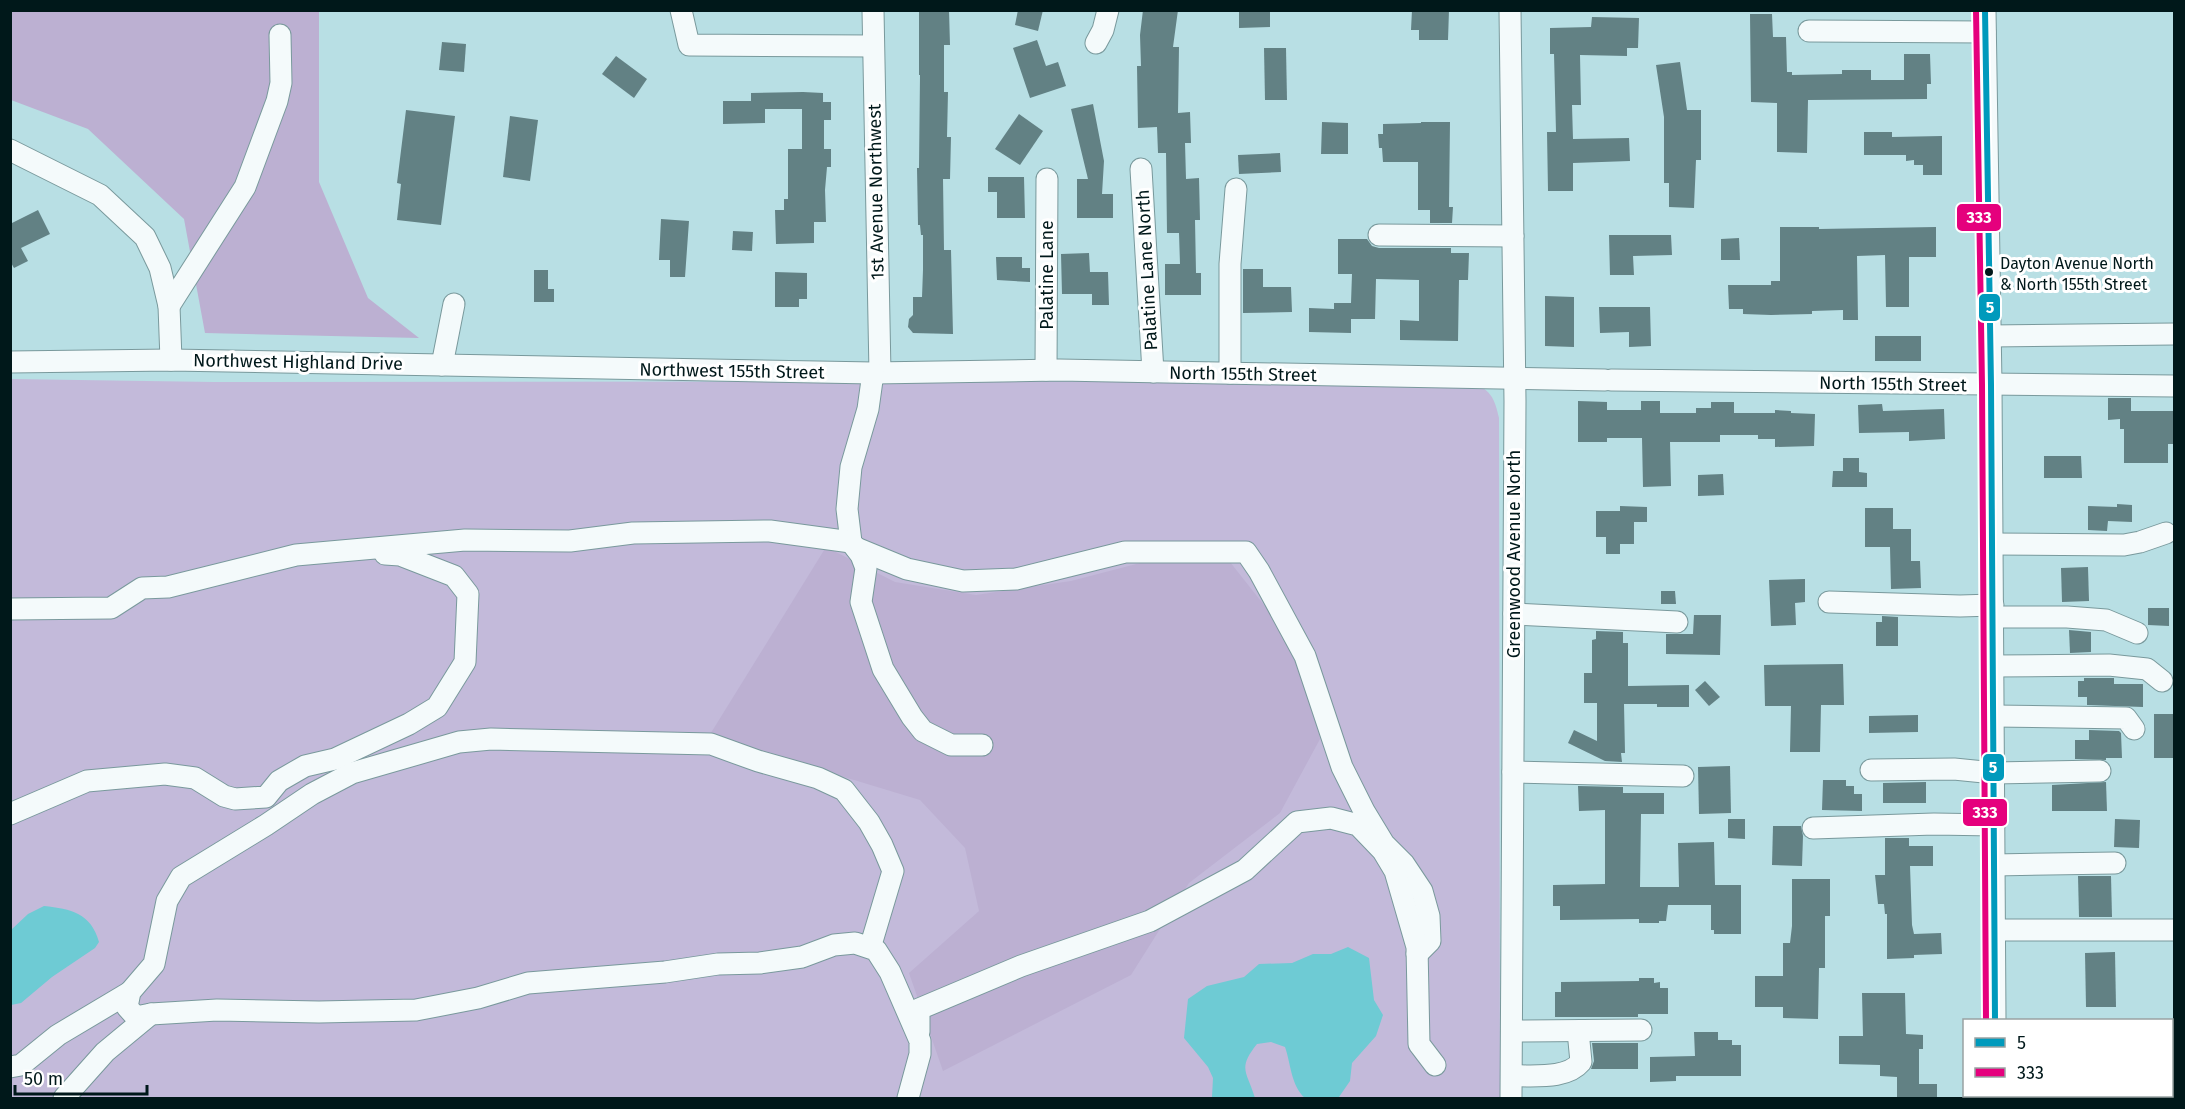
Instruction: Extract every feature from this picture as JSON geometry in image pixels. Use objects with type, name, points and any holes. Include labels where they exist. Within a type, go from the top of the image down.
[{"type":"street","points":[[681,10],[689,45],[873,46]]},
{"type":"street","name":"1st Avenue Northwest","points":[[873,10],[876,373],[851,467],[847,509],[854,545],[866,568],[861,602],[883,669],[923,731],[951,745],[982,745]]},
{"type":"street","points":[[1096,43],[1103,30],[1108,10]]},
{"type":"street","name":"Greenwood Avenue North","points":[[1510,10],[1515,379],[1511,1098]]},
{"type":"street","points":[[1985,10],[1994,666],[1995,1019]]},
{"type":"street","points":[[1809,31],[1985,32]]},
{"type":"street","points":[[170,306],[245,187],[278,101],[281,83],[280,35]]},
{"type":"street","points":[[10,150],[100,195],[145,237],[160,268],[170,306],[171,360]]},
{"type":"street","name":"Palatine Lane North","points":[[1141,169],[1153,372]]},
{"type":"street","name":"Palatine Lane","points":[[1047,179],[1047,370]]},
{"type":"street","points":[[1230,373],[1230,264],[1236,189]]},
{"type":"street","points":[[1379,235],[1513,236]]},
{"type":"street","points":[[442,365],[454,304]]},
{"type":"street","points":[[1990,336],[2175,334]]},
{"type":"street","name":"Northwest Highland Drive","points":[[10,362],[171,360],[585,369]]},
{"type":"street","name":"Northwest 155th Street","points":[[585,369],[876,373]]},
{"type":"street","name":"North 155th Street","points":[[876,373],[1047,370],[1515,379],[2175,386]]},
{"type":"street","points":[[10,609],[111,608],[142,588],[168,587],[296,555],[465,540],[570,541],[633,533],[770,531],[854,545],[908,569],[963,581],[1016,579],[1125,552],[1246,552],[1274,597],[1305,656],[1342,767],[1364,811],[1384,844],[1404,864],[1422,891],[1429,916],[1430,941],[1417,954]]},
{"type":"street","points":[[1992,544],[2132,544],[2166,532]]},
{"type":"street","points":[[10,814],[87,781],[165,774],[195,778],[224,796],[236,799],[266,797],[279,781],[305,766],[335,759],[409,724],[437,707],[465,662],[468,594],[454,576],[400,555],[340,552]]},
{"type":"street","points":[[1829,602],[1960,606],[1993,611],[2106,620],[2137,633]]},
{"type":"street","points":[[1514,614],[1677,622]]},
{"type":"street","points":[[1994,666],[2109,665],[2147,669],[2162,681]]},
{"type":"street","points":[[1994,716],[2126,718],[2134,729]]},
{"type":"street","points":[[10,1067],[21,1065],[58,1035],[130,992],[154,964],[166,901],[181,877],[312,794],[352,773],[459,742],[491,739],[711,744],[758,761],[818,778],[844,790],[869,822],[893,871],[870,948]]},
{"type":"street","points":[[1871,770],[1954,769],[1994,773],[2100,771]]},
{"type":"street","points":[[1513,772],[1683,776]]},
{"type":"street","points":[[908,1098],[920,1054],[919,1009],[1021,966],[1150,921],[1245,870],[1297,822],[1331,818],[1358,825],[1383,851],[1395,871],[1417,947],[1419,1044],[1435,1065]]},
{"type":"street","points":[[1813,828],[1934,824],[1994,825]]},
{"type":"street","points":[[1994,865],[2115,862]]},
{"type":"street","points":[[1995,930],[2175,930]]},
{"type":"street","points":[[130,992],[127,1007],[136,1017],[218,1010],[389,1012],[416,1010],[478,998],[528,983],[665,972],[718,964],[760,963],[802,957],[834,945],[855,943],[876,950],[890,972],[920,1041]]},
{"type":"street","points":[[64,1098],[105,1052],[151,1014]]},
{"type":"street","points":[[1512,1076],[1556,1074],[1576,1068],[1581,1062],[1578,1030]]},
{"type":"street","points":[[1512,1031],[1641,1030]]},
{"type":"shaded area","points":[[10,11],[319,11],[319,182],[368,298],[419,338],[205,333],[184,219],[88,129],[11,100]]},
{"type":"shaded area","points":[[11,379],[214,382],[1464,381],[1479,386],[1492,397],[1499,418],[1500,1098],[11,1098]]},
{"type":"shaded area","points":[[826,547],[895,582],[976,595],[1071,581],[1144,562],[1230,562],[1264,605],[1305,668],[1320,739],[1280,813],[1189,883],[1131,975],[943,1071],[909,973],[979,911],[965,848],[920,800],[709,736]]},
{"type":"water","points":[[44,906],[79,914],[91,925],[99,942],[95,948],[52,977],[21,1003],[11,1005],[11,930],[28,914]]},
{"type":"water","points":[[1348,947],[1369,958],[1374,1000],[1383,1015],[1376,1036],[1352,1063],[1350,1081],[1339,1097],[1305,1098],[1294,1081],[1285,1047],[1271,1042],[1257,1044],[1245,1065],[1255,1098],[1210,1098],[1212,1097],[1213,1078],[1208,1067],[1184,1038],[1188,999],[1207,986],[1244,977],[1259,964],[1292,963],[1313,954],[1331,954]]},
{"type":"building","points":[[919,10],[949,10],[950,45],[944,45],[944,92],[948,92],[947,137],[951,137],[950,179],[943,179],[944,250],[951,250],[953,334],[913,333],[908,327],[909,319],[913,315],[913,297],[922,297],[923,270],[923,235],[918,225],[917,168],[919,168]]},
{"type":"building","points":[[1018,10],[1043,10],[1038,31],[1015,25]]},
{"type":"building","points":[[1143,10],[1178,10],[1173,47],[1179,47],[1178,113],[1190,112],[1191,143],[1185,143],[1186,179],[1199,178],[1200,220],[1195,220],[1196,273],[1201,273],[1201,295],[1165,295],[1165,264],[1180,264],[1179,233],[1167,233],[1166,153],[1158,153],[1157,127],[1138,128],[1137,66],[1141,66],[1140,35]]},
{"type":"building","points":[[1239,10],[1270,10],[1270,27],[1239,28]]},
{"type":"building","points":[[1412,10],[1449,10],[1448,40],[1419,40],[1419,30],[1411,30]]},
{"type":"building","points":[[1750,14],[1772,14],[1773,37],[1786,37],[1787,72],[1792,72],[1792,75],[1842,74],[1842,70],[1871,70],[1871,80],[1904,80],[1904,54],[1930,54],[1931,84],[1927,84],[1927,99],[1808,100],[1807,153],[1777,152],[1777,103],[1751,102]]},
{"type":"building","points":[[1592,17],[1639,18],[1638,48],[1627,48],[1627,56],[1580,55],[1581,105],[1572,105],[1573,139],[1629,138],[1630,161],[1573,163],[1573,191],[1548,191],[1547,132],[1556,132],[1554,54],[1550,54],[1550,28],[1591,27]]},
{"type":"building","points":[[1037,40],[1046,66],[1058,62],[1066,86],[1030,98],[1013,48]]},
{"type":"building","points":[[442,42],[466,44],[464,72],[439,70]]},
{"type":"building","points":[[1264,48],[1286,48],[1287,100],[1265,100]]},
{"type":"building","points":[[616,56],[647,79],[634,98],[602,74]]},
{"type":"building","points":[[1680,62],[1687,110],[1701,110],[1701,160],[1696,160],[1694,208],[1669,207],[1669,183],[1664,183],[1664,117],[1656,65]]},
{"type":"building","points":[[751,93],[823,93],[823,102],[831,102],[831,120],[824,120],[824,149],[831,149],[831,167],[827,167],[825,190],[826,222],[814,222],[814,243],[776,244],[775,210],[784,210],[784,199],[788,199],[788,149],[802,149],[802,109],[765,109],[765,123],[723,124],[723,101],[751,101]]},
{"type":"building","points":[[1093,104],[1104,161],[1102,194],[1113,194],[1113,218],[1077,218],[1077,179],[1088,179],[1071,109]]},
{"type":"building","points":[[406,110],[455,116],[441,225],[397,220],[401,184],[397,183]]},
{"type":"building","points":[[1019,114],[1043,131],[1020,165],[995,149]]},
{"type":"building","points":[[510,116],[538,120],[530,181],[503,177]]},
{"type":"building","points":[[1322,122],[1348,123],[1348,154],[1321,154]]},
{"type":"building","points":[[1450,122],[1449,207],[1453,207],[1452,223],[1430,223],[1430,210],[1418,210],[1418,162],[1383,162],[1378,134],[1383,134],[1383,124]]},
{"type":"building","points":[[1864,132],[1892,132],[1892,137],[1942,136],[1942,175],[1923,175],[1923,165],[1914,165],[1914,160],[1906,161],[1906,155],[1864,155]]},
{"type":"building","points":[[1280,153],[1281,172],[1239,174],[1238,155]]},
{"type":"building","points":[[988,177],[1024,177],[1025,218],[997,218],[997,192],[988,192]]},
{"type":"building","points":[[38,210],[50,234],[21,248],[28,261],[14,268],[10,261],[10,224]]},
{"type":"building","points":[[661,219],[689,221],[685,277],[670,277],[670,260],[659,260]]},
{"type":"building","points":[[1780,227],[1819,227],[1819,229],[1936,227],[1936,257],[1909,257],[1909,307],[1886,307],[1885,255],[1857,256],[1858,320],[1843,320],[1843,310],[1812,311],[1812,314],[1771,315],[1743,314],[1743,309],[1729,309],[1728,285],[1771,285],[1771,281],[1780,281]]},
{"type":"building","points":[[733,231],[753,232],[752,251],[732,250]]},
{"type":"building","points":[[1609,235],[1671,235],[1672,255],[1633,256],[1634,275],[1610,275]]},
{"type":"building","points":[[1739,238],[1740,260],[1721,260],[1721,239]]},
{"type":"building","points":[[1338,239],[1367,239],[1372,246],[1379,248],[1451,248],[1451,253],[1469,253],[1468,280],[1459,280],[1458,341],[1400,340],[1400,320],[1419,321],[1419,280],[1376,279],[1375,319],[1351,319],[1351,333],[1309,332],[1309,308],[1334,309],[1334,303],[1351,303],[1352,274],[1338,274]]},
{"type":"building","points":[[1089,253],[1090,272],[1108,272],[1109,305],[1092,305],[1092,294],[1062,294],[1061,254]]},
{"type":"building","points":[[996,257],[1022,257],[1022,268],[1030,268],[1030,282],[997,280]]},
{"type":"building","points":[[1243,269],[1263,269],[1263,287],[1291,287],[1292,312],[1243,313]]},
{"type":"building","points":[[534,270],[548,270],[548,289],[554,289],[554,302],[534,302]]},
{"type":"building","points":[[775,272],[807,273],[807,299],[799,299],[799,307],[775,307]]},
{"type":"building","points":[[1545,296],[1574,297],[1574,347],[1545,346]]},
{"type":"building","points":[[1599,307],[1650,307],[1651,346],[1629,347],[1629,332],[1600,333]]},
{"type":"building","points":[[1875,336],[1921,336],[1921,361],[1875,361]]},
{"type":"building","points":[[2108,398],[2131,398],[2131,411],[2175,411],[2175,444],[2168,444],[2168,463],[2124,463],[2124,429],[2120,429],[2120,419],[2108,420]]},
{"type":"building","points":[[1578,401],[1607,402],[1607,410],[1641,410],[1641,401],[1660,401],[1660,413],[1696,413],[1696,408],[1711,408],[1711,402],[1734,402],[1734,413],[1775,413],[1775,410],[1815,414],[1814,446],[1775,447],[1775,439],[1758,439],[1758,435],[1720,435],[1720,442],[1670,442],[1671,486],[1643,487],[1642,438],[1607,438],[1607,442],[1578,442]]},
{"type":"building","points":[[1882,404],[1883,411],[1944,409],[1945,439],[1909,441],[1909,432],[1859,433],[1858,405]]},
{"type":"building","points":[[2044,456],[2081,456],[2082,478],[2044,478]]},
{"type":"building","points":[[1843,458],[1859,458],[1859,472],[1867,473],[1867,487],[1832,487],[1833,471],[1843,471]]},
{"type":"building","points":[[1723,474],[1724,495],[1698,496],[1698,475]]},
{"type":"building","points":[[2117,504],[2132,505],[2132,522],[2108,521],[2107,531],[2088,530],[2088,506],[2117,507]]},
{"type":"building","points":[[1620,506],[1647,507],[1647,522],[1634,522],[1634,544],[1620,544],[1620,554],[1606,554],[1606,537],[1596,537],[1596,511],[1620,511]]},
{"type":"building","points":[[1865,508],[1893,508],[1893,529],[1911,529],[1911,561],[1920,561],[1921,588],[1891,589],[1890,547],[1865,547]]},
{"type":"building","points":[[2088,567],[2089,601],[2062,602],[2061,568]]},
{"type":"building","points":[[1805,579],[1805,602],[1795,603],[1796,625],[1771,626],[1769,580]]},
{"type":"building","points":[[1661,591],[1675,591],[1676,604],[1661,604]]},
{"type":"building","points":[[2148,608],[2169,608],[2169,626],[2148,625]]},
{"type":"building","points":[[1694,615],[1721,615],[1720,655],[1666,654],[1666,634],[1693,634]]},
{"type":"building","points":[[1882,616],[1898,617],[1898,646],[1876,646],[1876,622],[1882,622]]},
{"type":"building","points":[[2069,630],[2091,632],[2091,652],[2070,653]]},
{"type":"building","points":[[1596,631],[1623,632],[1623,643],[1628,643],[1628,686],[1689,685],[1689,707],[1624,704],[1625,753],[1621,753],[1622,762],[1605,761],[1568,743],[1574,730],[1597,741],[1597,703],[1584,703],[1584,673],[1592,673],[1592,640],[1596,639]]},
{"type":"building","points":[[1843,664],[1844,705],[1821,705],[1820,752],[1790,752],[1791,706],[1765,706],[1764,665]]},
{"type":"building","points":[[2084,678],[2114,678],[2114,684],[2143,684],[2143,707],[2087,705],[2087,697],[2078,697],[2078,681],[2084,681]]},
{"type":"building","points":[[1705,681],[1720,697],[1709,706],[1695,690]]},
{"type":"building","points":[[2154,714],[2173,714],[2175,758],[2154,758]]},
{"type":"building","points":[[1918,715],[1918,732],[1869,733],[1869,716]]},
{"type":"building","points":[[2089,730],[2119,731],[2122,758],[2075,759],[2075,740],[2089,740]]},
{"type":"building","points":[[1730,766],[1731,813],[1699,814],[1698,767]]},
{"type":"building","points":[[1823,780],[1846,780],[1846,786],[1854,786],[1854,794],[1862,794],[1862,811],[1822,810]]},
{"type":"building","points":[[1926,782],[1926,803],[1883,803],[1883,783]]},
{"type":"building","points":[[2106,782],[2107,811],[2052,811],[2052,785]]},
{"type":"building","points":[[1578,786],[1623,787],[1623,793],[1664,793],[1664,814],[1641,814],[1640,887],[1679,887],[1678,843],[1714,842],[1715,885],[1741,885],[1741,934],[1714,934],[1714,930],[1711,930],[1711,905],[1668,905],[1666,921],[1659,921],[1659,923],[1639,923],[1639,919],[1560,920],[1560,906],[1553,906],[1553,885],[1605,884],[1605,810],[1579,811]]},
{"type":"building","points":[[1728,819],[1745,819],[1745,839],[1728,838]]},
{"type":"building","points":[[2115,819],[2140,820],[2139,848],[2114,847]]},
{"type":"building","points":[[1773,826],[1801,826],[1802,866],[1772,865]]},
{"type":"building","points":[[1885,838],[1909,838],[1909,846],[1933,846],[1933,866],[1910,866],[1912,925],[1914,934],[1941,933],[1942,954],[1887,959],[1887,914],[1885,914],[1884,904],[1878,904],[1875,875],[1885,875]]},
{"type":"building","points":[[2078,876],[2111,876],[2112,917],[2079,917]]},
{"type":"building","points":[[1792,879],[1830,879],[1830,916],[1825,916],[1825,968],[1819,968],[1818,1019],[1783,1018],[1783,1007],[1755,1007],[1755,976],[1783,976],[1783,943],[1790,943],[1792,926]]},
{"type":"building","points":[[2115,952],[2116,1007],[2086,1007],[2085,953]]},
{"type":"building","points":[[1639,978],[1654,978],[1654,983],[1660,982],[1660,988],[1668,988],[1668,1014],[1638,1014],[1638,1017],[1555,1017],[1555,992],[1561,992],[1561,982],[1639,981]]},
{"type":"building","points":[[1862,993],[1905,993],[1906,1034],[1923,1035],[1923,1049],[1919,1049],[1919,1084],[1937,1084],[1937,1098],[1897,1098],[1897,1077],[1880,1076],[1880,1065],[1839,1064],[1839,1036],[1863,1036]]},
{"type":"building","points":[[1694,1032],[1718,1032],[1718,1040],[1732,1040],[1732,1045],[1741,1045],[1741,1076],[1676,1076],[1676,1081],[1650,1082],[1650,1057],[1695,1056]]},
{"type":"building","points":[[1592,1043],[1638,1043],[1638,1069],[1591,1069],[1594,1061]]},
{"type":"transit line","name":"333","points":[[1976,10],[1982,385],[1986,1019]]},
{"type":"transit line","name":"5","points":[[1985,10],[1991,385],[1995,1019]]},
{"type":"place","name":"Dayton Avenue North & North 155th Street","points":[[1989,272]]}]
